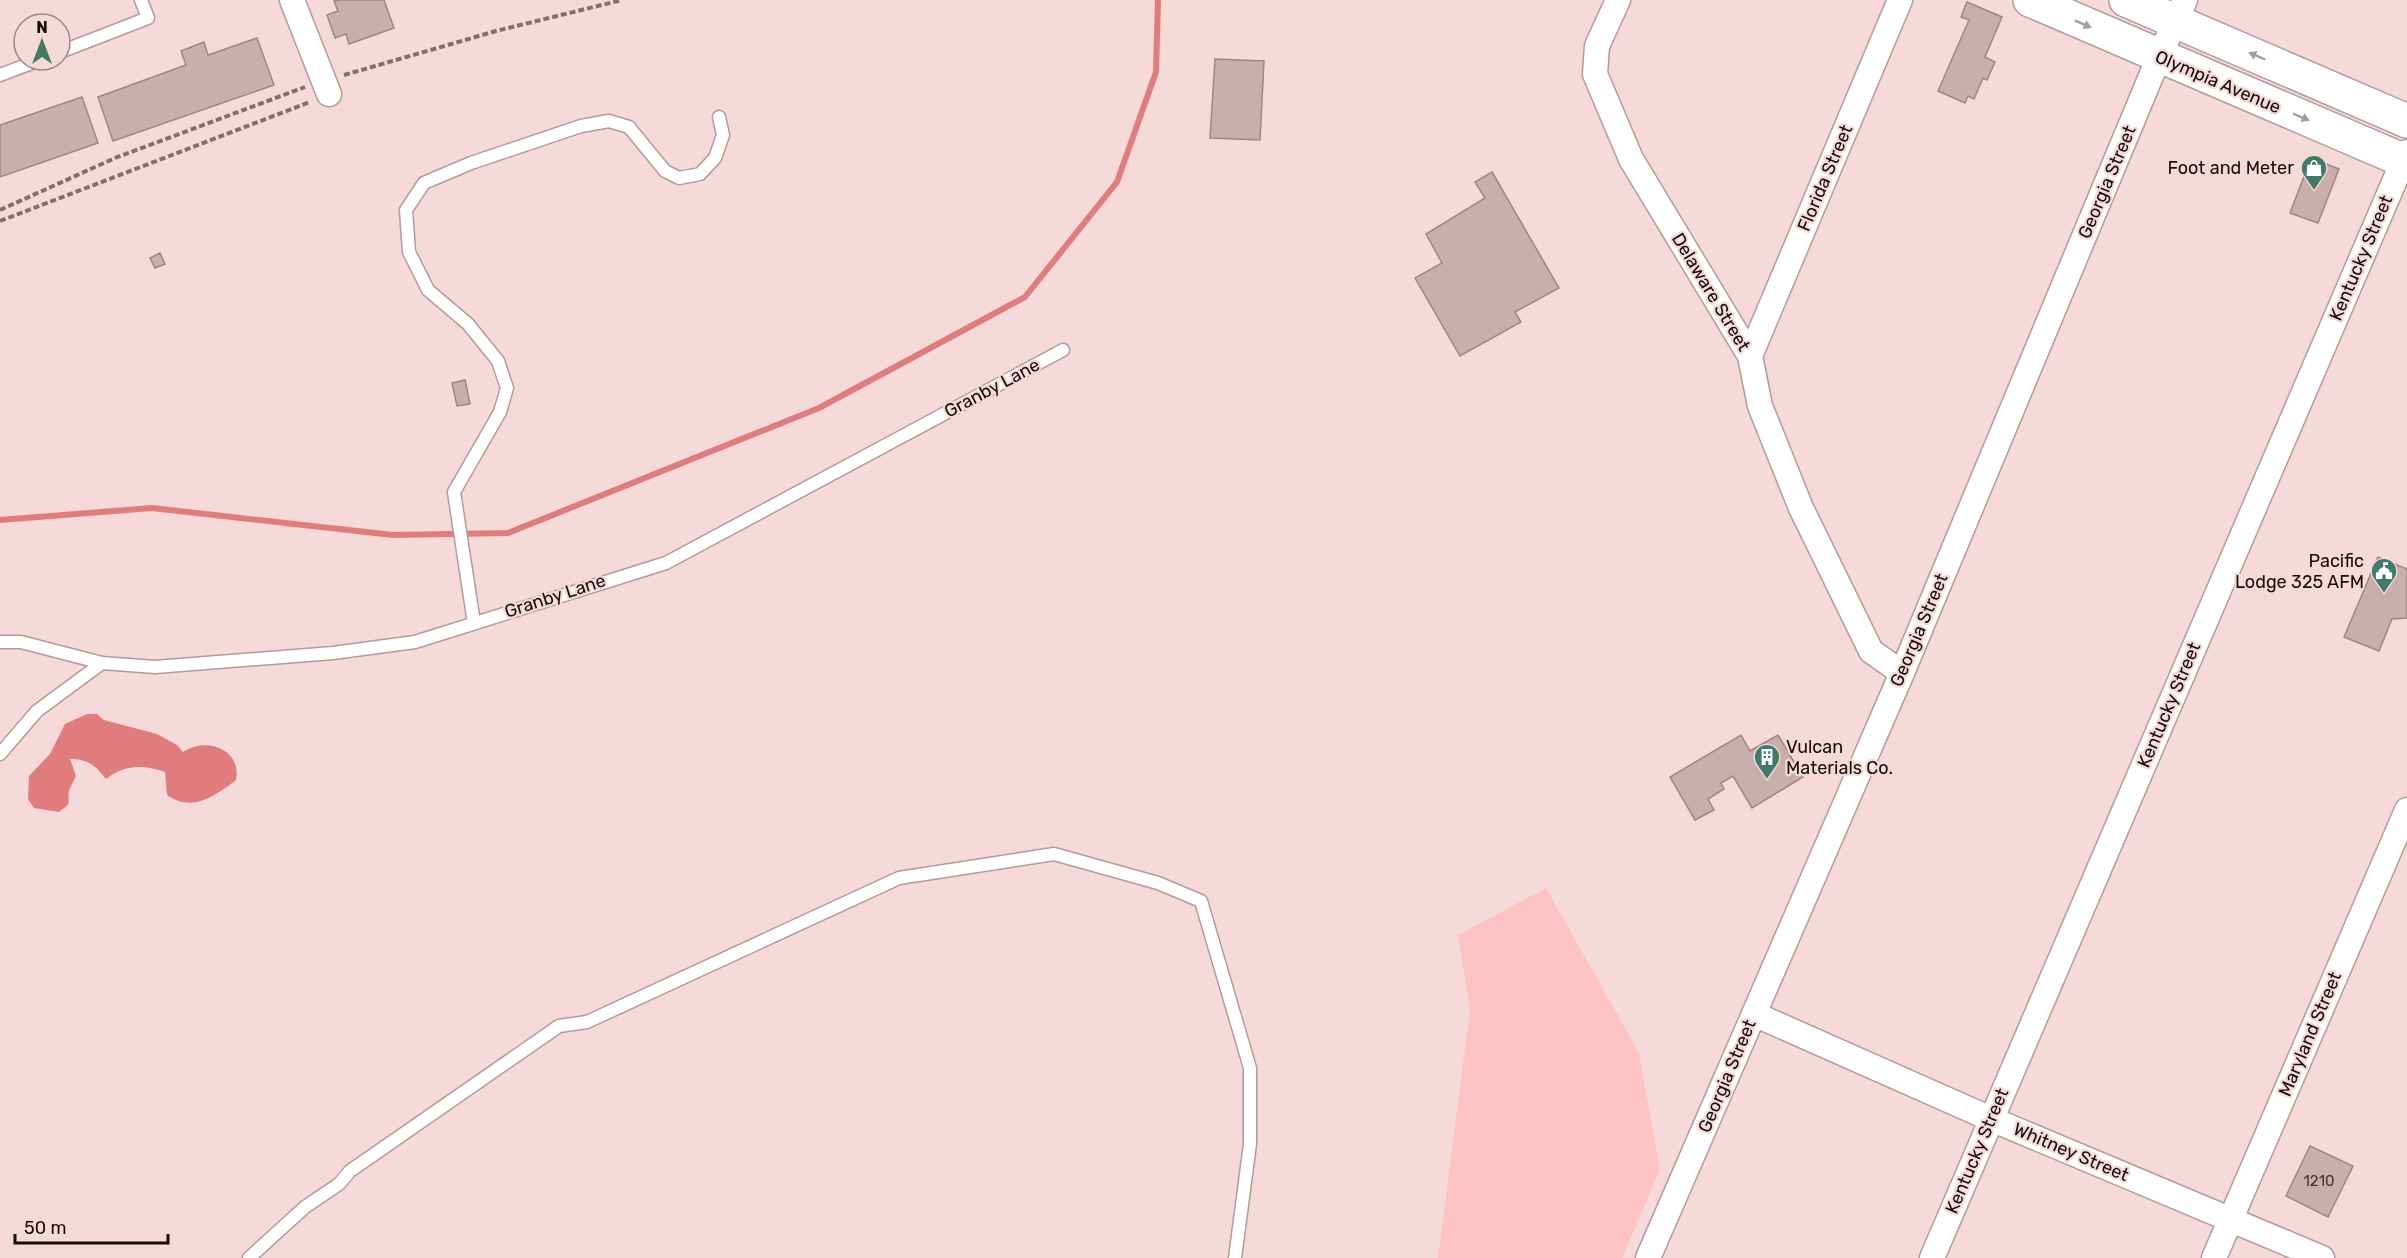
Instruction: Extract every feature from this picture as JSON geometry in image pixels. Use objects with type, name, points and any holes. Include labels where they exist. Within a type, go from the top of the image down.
[{"type":"main road","name":"Olympia Avenue","points":[[2030,0],[2158,57],[2406,158]]},
{"type":"main road","points":[[2126,0],[2181,11],[2407,121]]},
{"type":"street","points":[[292,0],[329,94]]},
{"type":"street","name":"Delaware Street","points":[[1618,0],[1597,46],[1595,74],[1631,159],[1750,356],[1760,406],[1801,508],[1871,651],[1902,673]]},
{"type":"street","name":"Florida Street","points":[[1750,356],[1900,0]]},
{"type":"street","name":"Georgia Street","points":[[1648,1258],[1902,673],[2158,57],[2181,11]]},
{"type":"street","name":"Kentucky Street","points":[[1932,1258],[2406,158]]},
{"type":"street","name":"Maryland Street","points":[[2214,1258],[2407,810]]},
{"type":"street","name":"Whitney Street","points":[[1754,1014],[1991,1119],[2322,1258]]},
{"type":"lane","points":[[72,47],[148,18],[141,0]]},
{"type":"lane","points":[[474,622],[454,492],[500,412],[507,388],[498,361],[468,324],[428,290],[409,252],[406,210],[424,183],[514,147],[581,126],[609,121],[629,127],[665,171],[679,177],[700,174],[715,158],[723,135],[719,117]]},
{"type":"lane","name":"Granby Lane","points":[[0,642],[21,642],[102,663],[155,667],[333,652],[415,642],[666,563],[1063,351]]},
{"type":"lane","points":[[0,754],[37,711],[102,663]]},
{"type":"lane","points":[[249,1258],[305,1207],[339,1184],[350,1172],[560,1026],[587,1022],[899,878],[1054,854],[1158,883],[1201,901],[1251,1068],[1251,1144],[1235,1258]]},
{"type":"path","points":[[0,222],[329,94]]},
{"type":"shaded area","points":[[87,714],[97,714],[104,720],[157,734],[177,745],[183,752],[202,745],[220,748],[233,760],[236,780],[212,797],[185,802],[167,795],[165,772],[134,767],[113,774],[106,779],[91,764],[82,760],[70,759],[76,776],[69,791],[68,805],[59,812],[34,808],[28,799],[29,776],[50,754],[65,724]]},
{"type":"shaded area","points":[[1546,888],[1639,1053],[1660,1170],[1622,1258],[1438,1258],[1470,1010],[1458,935]]},
{"type":"building","points":[[384,0],[394,28],[349,44],[346,34],[335,38],[327,15],[338,11],[334,1]]},
{"type":"building","points":[[1967,2],[2002,17],[1985,57],[1995,62],[1987,80],[1983,78],[1974,99],[1968,96],[1965,103],[1938,91],[1969,20],[1961,17]]},
{"type":"building","points":[[257,38],[274,85],[113,141],[98,97],[186,65],[181,51],[204,42],[208,55]]},
{"type":"building","points":[[1215,59],[1264,61],[1260,140],[1210,138]]},
{"type":"building","points":[[82,97],[98,143],[0,177],[0,125]]},
{"type":"building","name":"Foot and Meter","points":[[2311,158],[2339,169],[2318,223],[2290,213]]},
{"type":"building","points":[[1492,172],[1559,288],[1515,312],[1521,322],[1460,356],[1415,278],[1442,263],[1426,234],[1485,198],[1475,182]]},
{"type":"building","points":[[160,253],[165,264],[155,268],[150,258]]},
{"type":"building","points":[[465,380],[470,404],[457,406],[452,383]]},
{"type":"building","name":"Pacific Lodge 325 AFM","points":[[2378,557],[2407,569],[2407,618],[2392,619],[2379,651],[2344,637]]},
{"type":"building","name":"Vulcan Materials Co.","points":[[1741,735],[1750,751],[1778,735],[1803,777],[1752,808],[1733,776],[1721,783],[1724,789],[1708,799],[1714,810],[1695,820],[1670,777]]},
{"type":"building","points":[[2310,1146],[2353,1166],[2328,1217],[2286,1196]]},
{"type":"waterway","points":[[0,520],[152,508],[393,535],[508,533],[819,408],[1025,297],[1117,182],[1156,72],[1158,0]]},
{"type":"place","name":"Foot and Meter","points":[[2314,191]]},
{"type":"place","name":"Pacific Lodge 325 AFM","points":[[2384,594]]},
{"type":"place","name":"Vulcan Materials Co.","points":[[1767,780]]}]
